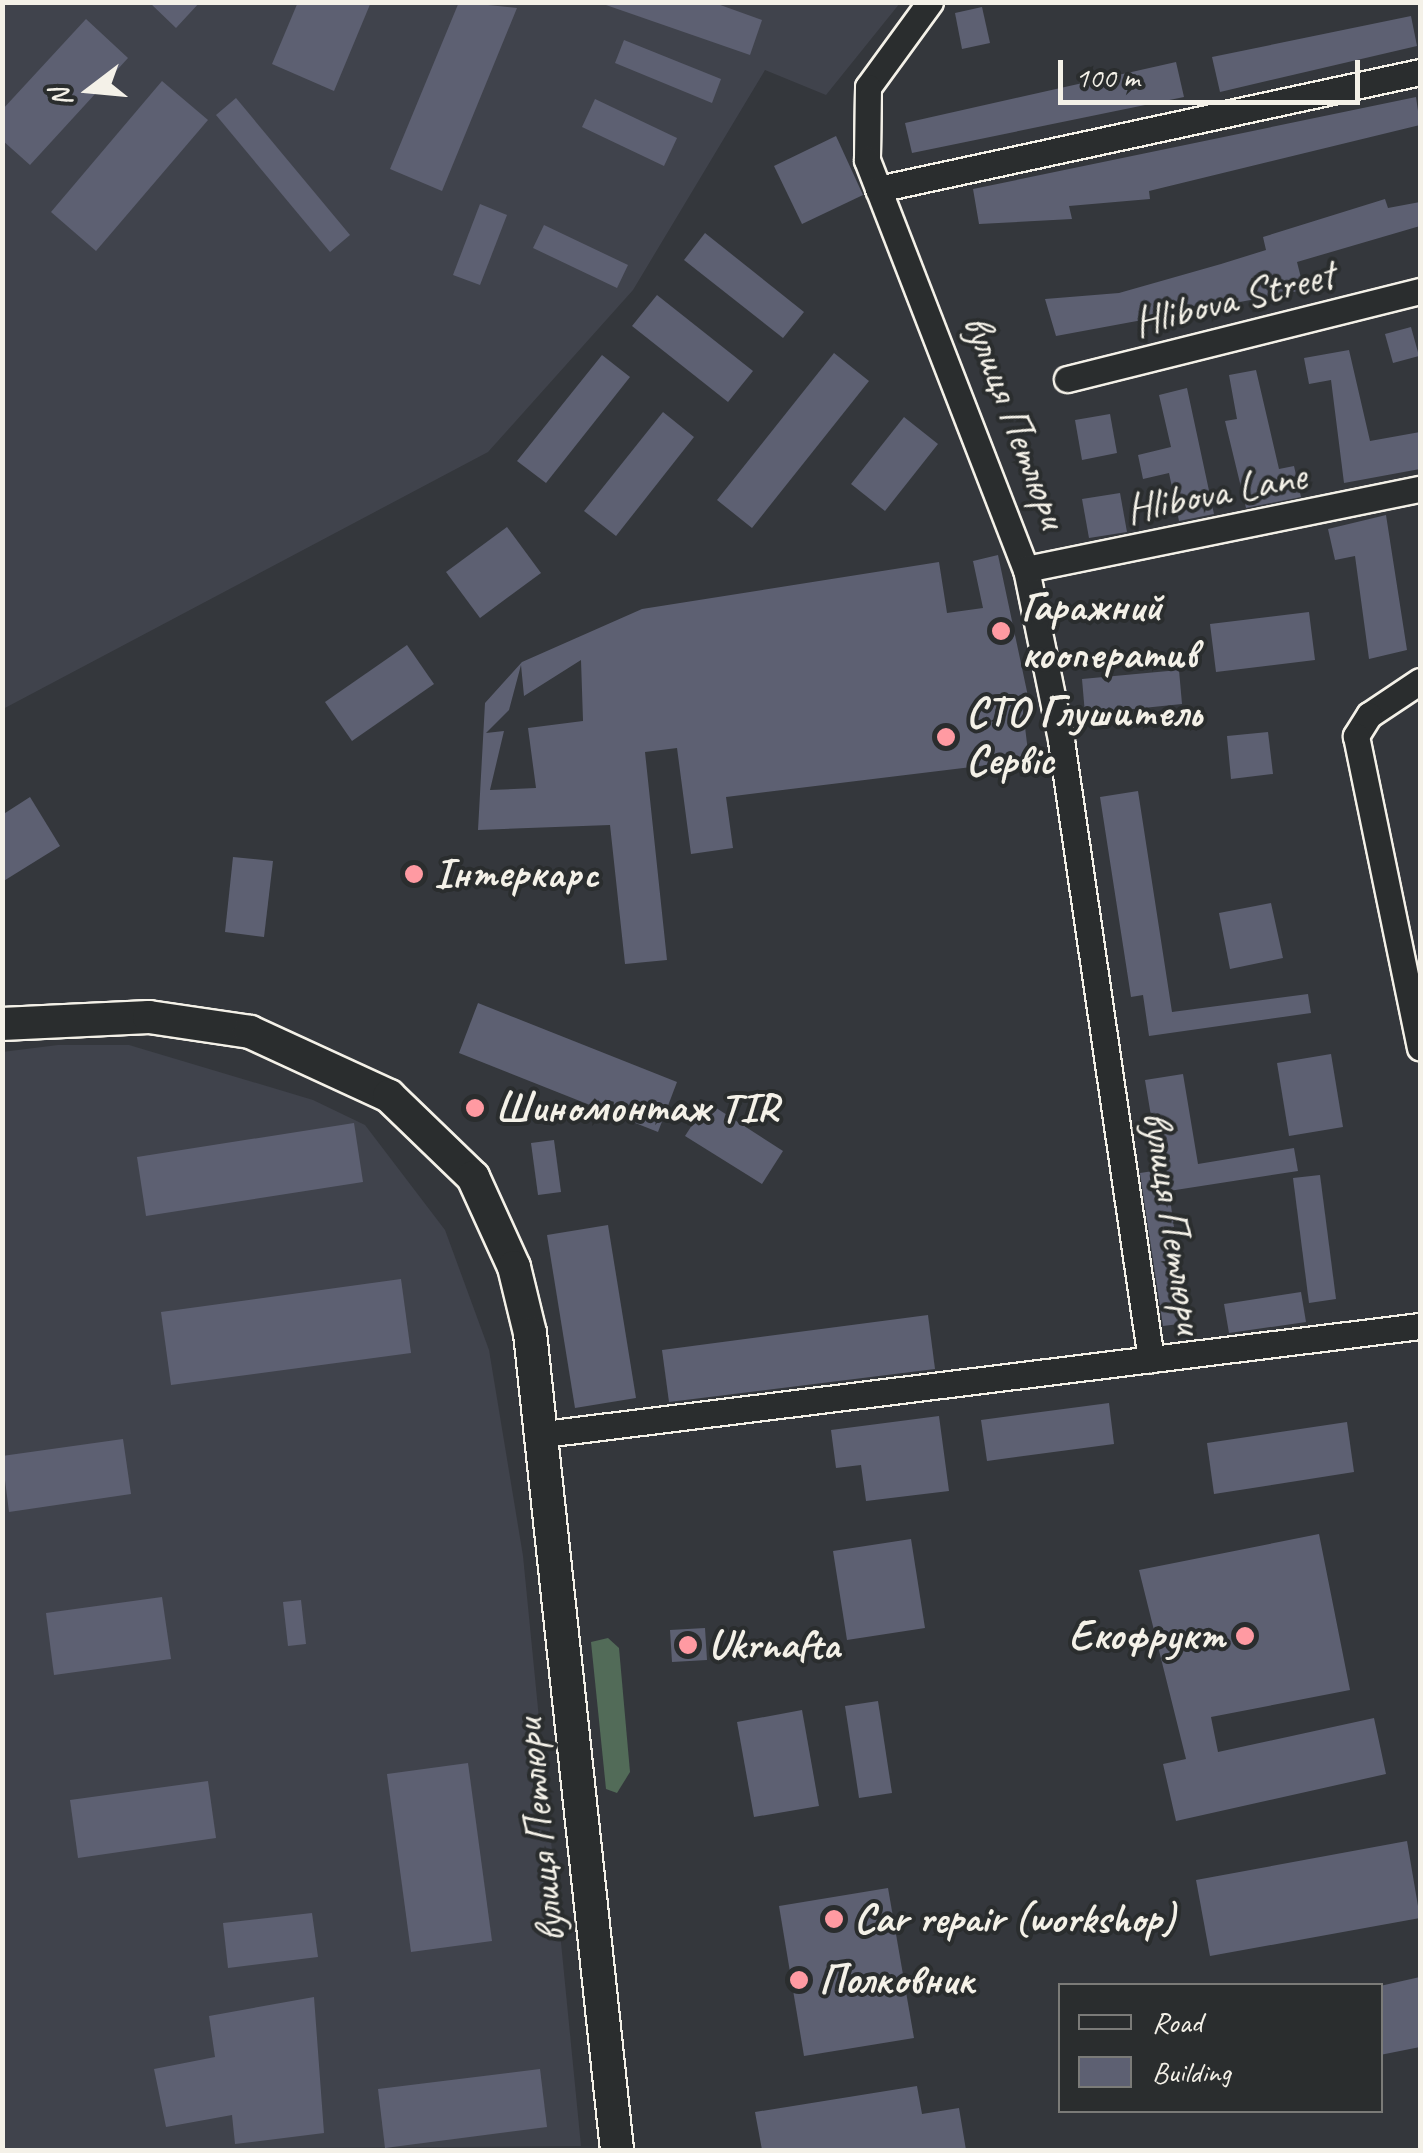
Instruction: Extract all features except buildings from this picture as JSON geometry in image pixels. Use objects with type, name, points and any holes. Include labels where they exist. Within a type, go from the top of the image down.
[{"type":"main road","points":[[2,1024],[204,1022],[303,1050],[390,1096],[473,1177],[498,1225],[530,1332],[544,1434]]},
{"type":"main road","name":"вулиця Петлюри","points":[[544,1434],[617,2150]]},
{"type":"street","name":"вулиця Петлюри","points":[[544,1434],[1151,1360],[1061,740],[1026,569],[878,189],[862,124],[868,88],[930,2]]},
{"type":"street","points":[[878,189],[1420,72]]},
{"type":"street","name":"Hlibova Street","points":[[1067,379],[1420,292]]},
{"type":"street","name":"Hlibova Lane","points":[[1026,569],[1420,489]]},
{"type":"street","points":[[1420,681],[1369,715],[1356,736],[1420,1048]]},
{"type":"street","points":[[1151,1360],[1420,1326]]},
{"type":"shaded area","points":[[3,3],[900,3],[826,95],[765,70],[633,290],[488,452],[3,709]]},
{"type":"shaded area","points":[[58,1045],[129,1045],[313,1100],[365,1125],[445,1230],[489,1350],[523,1556],[581,2146],[3,2150],[2,1052]]},
{"type":"green space","points":[[608,1638],[619,1648],[630,1772],[617,1793],[606,1789],[591,1642]]},
{"type":"place","name":"Гаражний кооператив","points":[[1001,631]]},
{"type":"place","name":"СТО Глушитель Сервіс","points":[[946,737]]},
{"type":"place","name":"Інтеркарс","points":[[414,874]]},
{"type":"place","name":"Шиномонтаж TIR","points":[[475,1108]]},
{"type":"place","name":"Екофрукт","points":[[1245,1636]]},
{"type":"place","name":"Ukrnafta","points":[[688,1645]]},
{"type":"place","name":"Car repair (workshop)","points":[[834,1919]]},
{"type":"place","name":"Полковник","points":[[799,1980]]}]
